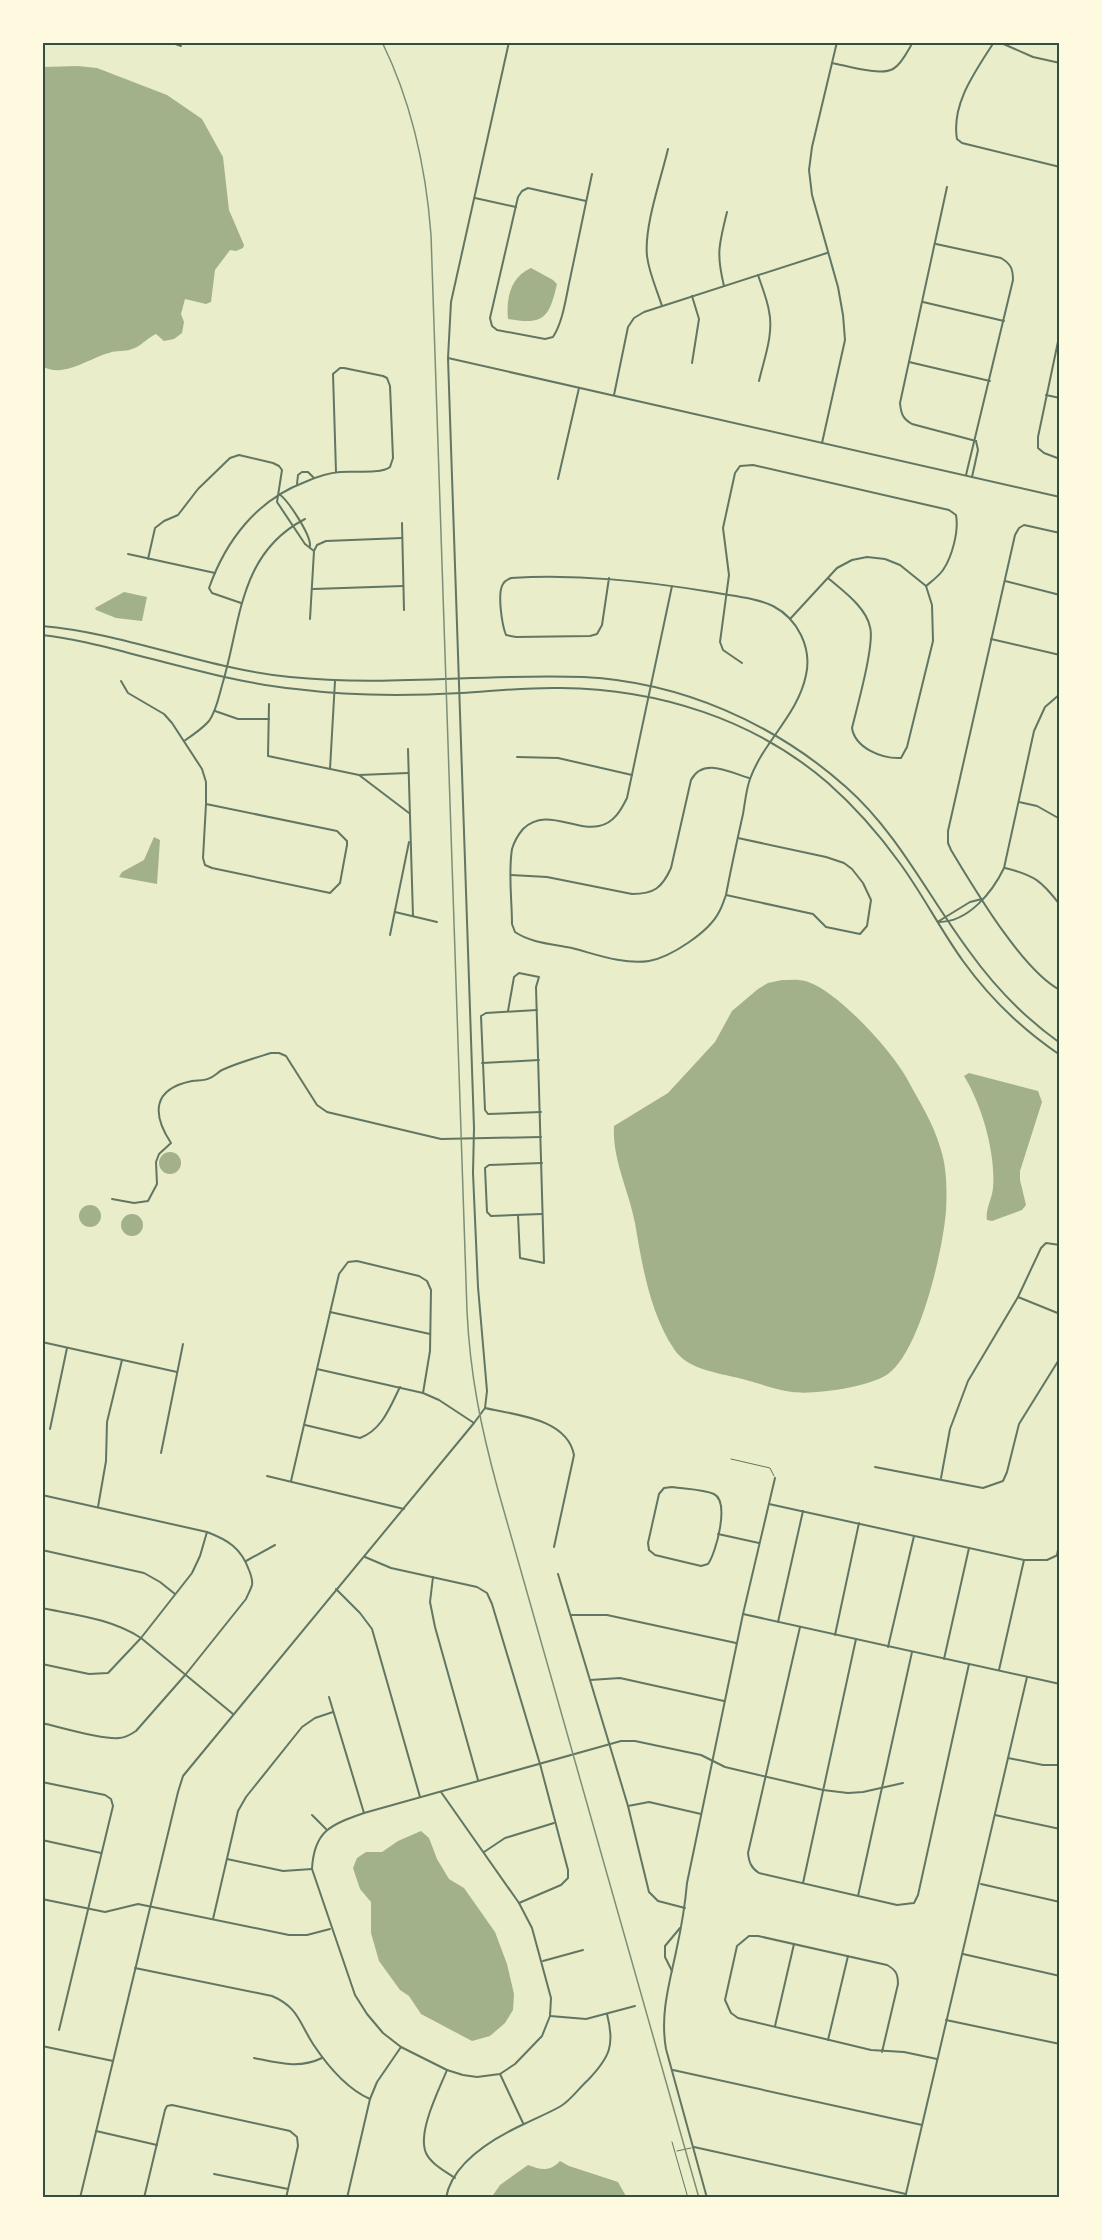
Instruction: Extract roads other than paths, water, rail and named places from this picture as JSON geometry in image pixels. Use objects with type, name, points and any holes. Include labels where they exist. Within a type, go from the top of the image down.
[{"type":"street","points":[[170,42],[181,46]]},
{"type":"street","points":[[80,2198],[183,1776],[404,1509],[484,1408],[487,1391],[478,1287],[447,358],[451,302],[509,42]]},
{"type":"street","points":[[822,443],[845,340],[838,287],[812,195],[809,170],[812,147],[837,42]]},
{"type":"street","points":[[832,63],[885,72],[894,69],[899,64],[913,42]]},
{"type":"street","points":[[994,42],[961,98],[957,139],[962,143],[1060,167]]},
{"type":"street","points":[[999,42],[1033,57],[1060,63]]},
{"type":"street","points":[[1058,99],[1060,91]]},
{"type":"street","points":[[662,306],[648,259],[647,246],[668,149]]},
{"type":"street","points":[[586,201],[528,188],[518,196],[490,318],[492,326],[497,330],[545,339],[553,337],[564,306],[592,174]]},
{"type":"street","points":[[947,187],[900,403],[901,413],[905,420],[912,424],[976,441]]},
{"type":"street","points":[[475,198],[516,207]]},
{"type":"street","points":[[724,286],[718,249],[727,212]]},
{"type":"street","points":[[936,244],[1001,258],[1008,262],[1013,270],[1004,321],[966,476]]},
{"type":"street","points":[[614,395],[628,327],[634,318],[644,312],[827,253]]},
{"type":"street","points":[[758,275],[770,322],[759,381]]},
{"type":"street","points":[[692,296],[699,319],[692,363]]},
{"type":"street","points":[[923,302],[1004,321]]},
{"type":"street","points":[[1060,334],[1038,437],[1038,447],[1044,453],[1060,459]]},
{"type":"street","points":[[447,358],[1060,497]]},
{"type":"street","points":[[909,362],[990,381]]},
{"type":"street","points":[[241,603],[210,592],[209,588],[236,535],[252,515],[279,494],[314,478],[336,472],[382,471],[392,463],[390,386],[387,378],[344,368],[336,370],[333,374],[336,472]]},
{"type":"street","points":[[558,479],[579,387]]},
{"type":"street","points":[[1047,395],[1060,398]]},
{"type":"street","points":[[972,477],[978,450],[976,441]]},
{"type":"street","points":[[148,558],[155,528],[178,515],[198,489],[230,458],[239,455],[277,464],[281,468],[277,502],[305,544],[314,551]]},
{"type":"street","points":[[742,663],[723,650],[720,642],[729,575],[723,528],[735,473],[740,466],[748,465],[949,510],[956,515],[957,523],[950,556],[944,570],[926,586]]},
{"type":"street","points":[[297,485],[298,475],[302,472],[308,472],[314,478]]},
{"type":"street","points":[[279,494],[310,540],[310,546]]},
{"type":"street","points":[[184,741],[201,730],[214,711],[225,676],[241,603],[249,579],[259,560],[279,537],[304,519]]},
{"type":"street","points":[[402,523],[404,610]]},
{"type":"street","points":[[1060,533],[1024,525],[1019,528],[991,639],[948,831],[948,843],[951,850],[982,899],[1033,968],[1049,984],[1060,990]]},
{"type":"street","points":[[302,539],[307,535]]},
{"type":"street","points":[[310,619],[314,551],[319,543],[402,538]]},
{"type":"street","points":[[128,554],[215,573]]},
{"type":"street","points":[[790,619],[837,568],[852,560],[885,559],[900,565],[926,586],[932,605],[933,641],[907,747],[901,758],[894,759],[877,754],[853,736],[852,728],[871,644],[871,627],[859,607],[828,578]]},
{"type":"street","points":[[609,578],[602,625],[597,634],[516,637],[506,635],[502,625],[501,588],[504,582],[511,578],[534,576],[609,578],[672,586],[753,599],[774,606],[790,619],[801,634],[808,655],[806,675],[797,701],[750,778],[726,895],[715,918],[693,939],[669,953],[649,961],[625,960],[529,939],[515,932],[512,924],[512,847],[518,834],[529,824],[541,820],[555,819],[585,826],[599,826],[620,812],[627,798],[672,586]]},
{"type":"street","points":[[1005,581],[1060,595]]},
{"type":"street","points":[[312,589],[403,586]]},
{"type":"street","points":[[42,626],[227,667],[286,677],[335,681],[587,678],[652,686],[721,708],[777,735],[846,787],[869,810],[909,860],[967,950],[1005,995],[1060,1043]]},
{"type":"street","points":[[42,635],[74,640],[274,687],[334,693],[459,693],[559,687],[620,691],[689,706],[720,718],[771,743],[827,782],[856,810],[901,863],[962,960],[986,990],[1024,1026],[1060,1055]]},
{"type":"street","points":[[991,639],[1060,656]]},
{"type":"street","points":[[121,681],[129,693],[164,714],[202,769],[206,782],[203,858],[205,865],[330,892],[340,883],[347,841],[337,831],[206,804]]},
{"type":"street","points":[[330,769],[335,681]]},
{"type":"street","points":[[938,922],[950,922],[974,908],[999,879],[1004,868],[1034,731],[1045,707],[1060,694]]},
{"type":"street","points":[[269,704],[268,756],[359,775],[408,772]]},
{"type":"street","points":[[214,711],[238,719],[269,719]]},
{"type":"street","points":[[408,749],[413,916]]},
{"type":"street","points":[[517,757],[558,758],[632,775]]},
{"type":"street","points":[[511,875],[539,876],[632,894],[646,894],[658,888],[666,880],[671,868],[691,780],[695,772],[704,767],[712,767],[750,778]]},
{"type":"street","points":[[359,775],[410,813]]},
{"type":"street","points":[[1019,802],[1037,806],[1060,819]]},
{"type":"street","points":[[390,935],[410,836]]},
{"type":"street","points":[[726,895],[813,914],[826,927],[860,934],[867,926],[871,908],[869,894],[858,876],[843,863],[826,857],[738,838]]},
{"type":"street","points":[[1004,868],[1036,878],[1060,905]]},
{"type":"street","points":[[938,922],[970,902],[982,899]]},
{"type":"street","points":[[395,912],[437,922]]},
{"type":"street","points":[[508,1011],[514,977],[519,973],[539,977],[536,987],[544,1263],[520,1258],[518,1215]]},
{"type":"street","points":[[537,1010],[486,1013],[481,1016],[482,1063],[485,1110],[488,1114],[541,1112]]},
{"type":"street","points":[[112,1199],[141,1204],[148,1201],[152,1195],[157,1184],[156,1162],[159,1154],[171,1143],[158,1116],[159,1102],[165,1092],[190,1082],[211,1078],[224,1069],[271,1053],[286,1056],[317,1105],[327,1112],[441,1139],[542,1137]]},
{"type":"street","points":[[482,1063],[539,1060]]},
{"type":"street","points":[[542,1163],[489,1165],[485,1168],[487,1212],[491,1216],[543,1214]]},
{"type":"street","points":[[941,1478],[950,1429],[968,1381],[1018,1297],[1041,1248],[1046,1244],[1060,1245]]},
{"type":"street","points":[[291,1482],[330,1312],[343,1267],[348,1262],[357,1261],[419,1276],[427,1281],[431,1290],[430,1351],[423,1393]]},
{"type":"street","points":[[1018,1297],[1060,1314]]},
{"type":"street","points":[[330,1312],[430,1334]]},
{"type":"street","points":[[42,1342],[177,1372]]},
{"type":"street","points":[[161,1453],[183,1344]]},
{"type":"street","points":[[50,1429],[67,1348]]},
{"type":"street","points":[[875,1467],[983,1488],[1003,1481],[1007,1473],[1018,1424],[1060,1358]]},
{"type":"street","points":[[98,1508],[106,1461],[107,1422],[122,1360]]},
{"type":"street","points":[[317,1369],[423,1393],[439,1400],[474,1423]]},
{"type":"street","points":[[304,1425],[360,1438],[368,1435],[385,1418],[400,1387]]},
{"type":"street","points":[[484,1408],[540,1421],[562,1431],[572,1444],[574,1455],[554,1547]]},
{"type":"street","points":[[267,1476],[404,1509]]},
{"type":"street","points":[[707,2198],[663,2030],[663,2013],[682,1926],[687,1883],[736,1643],[775,1478]]},
{"type":"street","points":[[672,1487],[715,1494],[721,1500],[723,1507],[718,1534],[712,1558],[708,1564],[701,1566],[655,1555],[649,1550],[648,1543],[659,1494],[664,1488],[672,1487]]},
{"type":"street","points":[[42,1495],[207,1532],[226,1540],[239,1550],[252,1577],[252,1585],[246,1599],[186,1674],[136,1731],[118,1739],[42,1723]]},
{"type":"street","points":[[769,1504],[1040,1562],[1059,1555],[1060,1540]]},
{"type":"street","points":[[778,1622],[803,1511]]},
{"type":"street","points":[[835,1635],[859,1523]]},
{"type":"street","points":[[42,1664],[89,1674],[108,1673],[141,1638],[192,1573],[207,1532]]},
{"type":"street","points":[[718,1534],[760,1543]]},
{"type":"street","points":[[888,1647],[914,1536]]},
{"type":"street","points":[[246,1561],[275,1545]]},
{"type":"street","points":[[944,1659],[969,1548]]},
{"type":"street","points":[[42,1550],[144,1573],[175,1594]]},
{"type":"street","points":[[363,1556],[391,1568],[477,1587],[487,1593],[492,1604],[540,1764],[568,1870],[568,1878],[561,1885],[519,1903]]},
{"type":"street","points":[[999,1670],[1024,1560]]},
{"type":"street","points":[[558,1574],[628,1806],[649,1892],[658,1901],[684,1908]]},
{"type":"street","points":[[433,1577],[430,1602],[435,1627],[478,1781]]},
{"type":"street","points":[[336,1590],[360,1613],[372,1629],[421,1797]]},
{"type":"street","points":[[42,1608],[127,1628],[233,1714]]},
{"type":"street","points":[[743,1614],[1060,1684]]},
{"type":"street","points":[[571,1615],[607,1615],[736,1643]]},
{"type":"street","points":[[800,1626],[748,1853],[749,1861],[753,1869],[759,1873],[858,1896],[904,1905],[914,1903],[918,1895],[969,1664]]},
{"type":"street","points":[[803,1883],[856,1640]]},
{"type":"street","points":[[858,1896],[912,1652]]},
{"type":"street","points":[[694,2147],[905,2196],[1027,1677]]},
{"type":"street","points":[[590,1680],[620,1678],[724,1701]]},
{"type":"street","points":[[328,1697],[363,1814]]},
{"type":"street","points":[[213,1919],[238,1811],[246,1797],[302,1727],[315,1718],[333,1712]]},
{"type":"street","points":[[441,1791],[519,1903],[532,1928],[551,1998],[550,2016],[542,2036],[515,2064],[500,2074],[477,2077],[447,2070],[401,2047],[383,2033],[355,1995],[312,1869],[312,1854],[317,1841],[326,1829],[363,1814],[441,1791],[621,1741],[635,1741],[701,1755],[725,1767],[823,1790],[848,1793],[882,1789],[903,1783]]},
{"type":"street","points":[[1008,1758],[1060,1766]]},
{"type":"street","points":[[42,1782],[105,1795],[111,1799],[113,1806],[59,2030]]},
{"type":"street","points":[[628,1806],[649,1802],[701,1814]]},
{"type":"street","points":[[312,1815],[326,1829]]},
{"type":"street","points":[[995,1815],[1060,1829]]},
{"type":"street","points":[[484,1852],[505,1838],[554,1823]]},
{"type":"street","points":[[42,1840],[101,1853]]},
{"type":"street","points":[[227,1859],[283,1871],[312,1869]]},
{"type":"street","points":[[980,1884],[1060,1902]]},
{"type":"street","points":[[42,1899],[105,1912],[138,1904],[289,1935],[307,1935],[331,1929]]},
{"type":"street","points":[[672,1971],[665,1957],[665,1946],[682,1926]]},
{"type":"street","points":[[882,2052],[898,1984],[898,1975],[887,1965],[758,1936],[749,1936],[737,1946],[725,2000],[731,2013],[738,2018],[882,2052],[904,2052],[937,2059]]},
{"type":"street","points":[[775,2027],[794,1944]]},
{"type":"street","points":[[542,1961],[583,1950]]},
{"type":"street","points":[[962,1954],[1060,1976]]},
{"type":"street","points":[[828,2040],[849,1956]]},
{"type":"street","points":[[135,1968],[280,1999],[293,2008],[322,2058],[360,2095],[370,2099]]},
{"type":"street","points":[[550,2016],[586,2019],[635,2006]]},
{"type":"street","points":[[446,2198],[447,2188],[464,2165],[524,2124],[563,2105],[600,2067],[610,2050],[612,2034],[607,2014]]},
{"type":"street","points":[[946,2020],[1060,2044]]},
{"type":"street","points":[[42,2046],[113,2061]]},
{"type":"street","points":[[347,2198],[370,2099],[377,2082],[401,2047]]},
{"type":"street","points":[[254,2058],[295,2065],[311,2064],[322,2058]]},
{"type":"street","points":[[447,2070],[432,2106],[424,2138],[425,2151],[431,2160],[455,2178]]},
{"type":"street","points":[[673,2070],[922,2125]]},
{"type":"street","points":[[500,2074],[524,2124]]},
{"type":"street","points":[[144,2198],[165,2110],[167,2106],[172,2105],[290,2131],[297,2137],[298,2146],[286,2198]]},
{"type":"street","points":[[96,2130],[157,2145]]},
{"type":"street","points":[[214,2174],[288,2189]]},
{"type":"lane","points":[[731,1459],[770,1468],[775,1478]]},
{"type":"lane","points":[[672,2142],[688,2198]]},
{"type":"lane","points":[[675,2152],[694,2147]]},
{"type":"railway","points":[[382,42],[402,88],[416,136],[431,235],[467,1311],[474,1379],[486,1445],[498,1490],[699,2198]]}]
